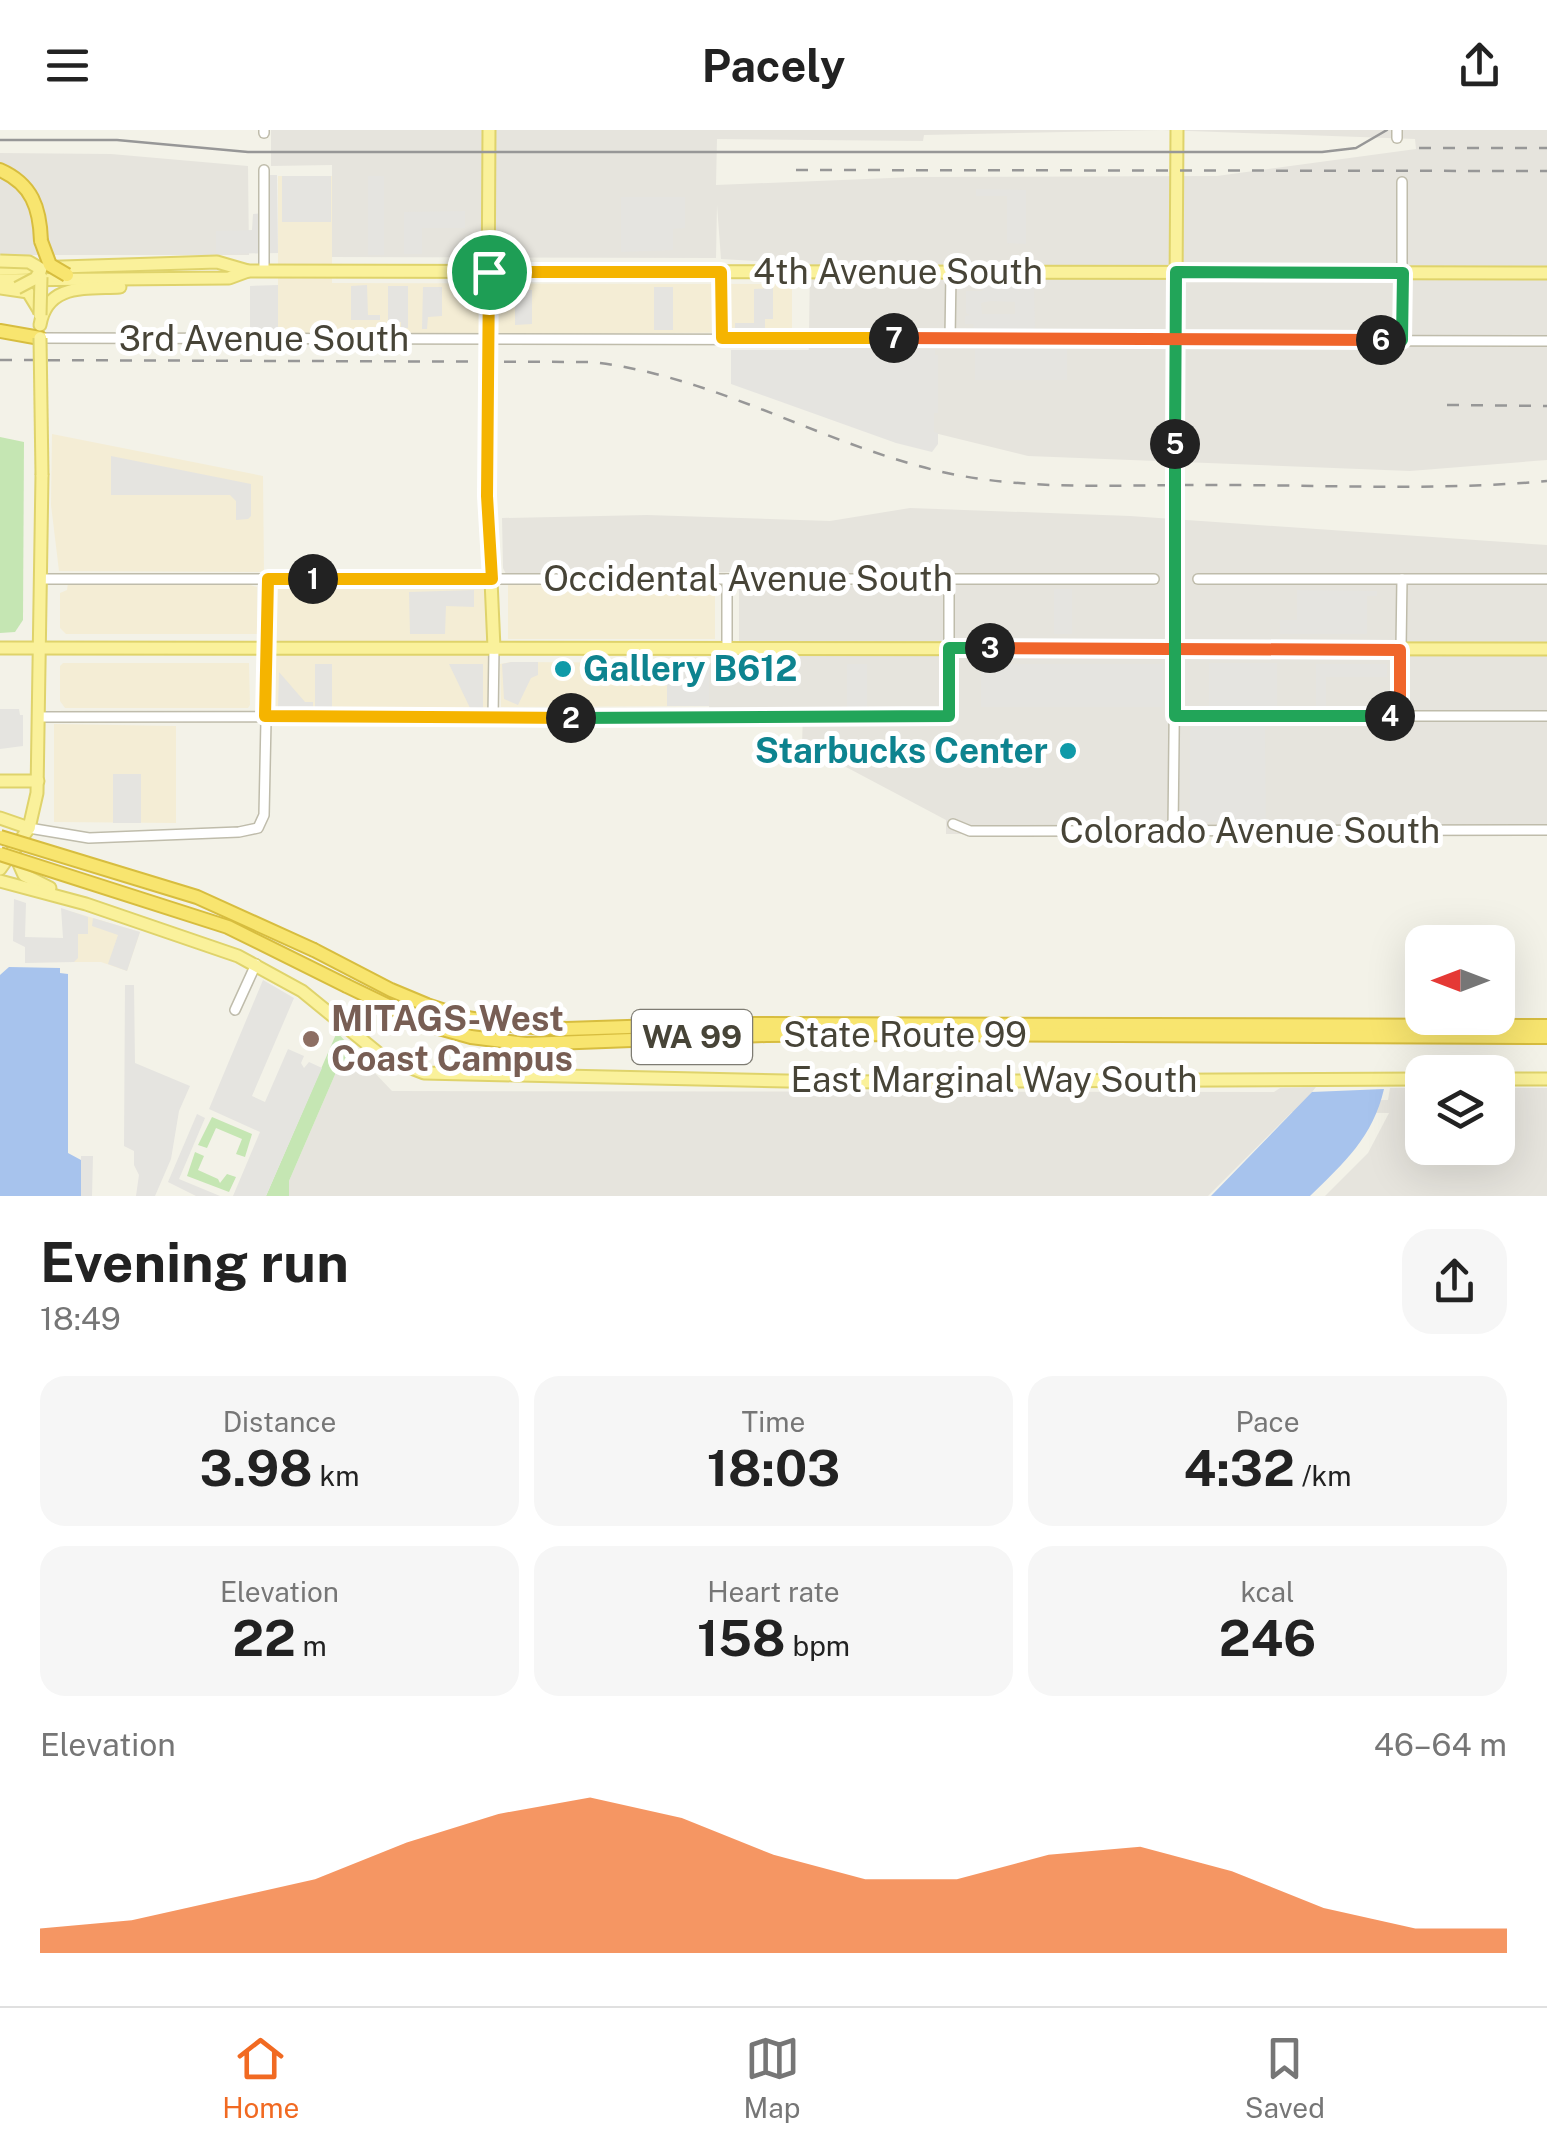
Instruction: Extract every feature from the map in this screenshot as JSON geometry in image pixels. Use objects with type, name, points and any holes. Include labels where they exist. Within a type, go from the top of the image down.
[{"type":"highway","points":[[0,170],[19,180],[34,198],[40,218],[41,273]]},
{"type":"highway","points":[[41,241],[50,265],[67,275]]},
{"type":"highway","points":[[0,331],[40,326]]},
{"type":"highway","name":"State Route 99","points":[[0,837],[196,897],[265,925],[391,990],[467,1018],[550,1028],[757,1024],[1547,1037]]},
{"type":"highway","name":"State Route 99","points":[[6,854],[228,927],[438,1028],[526,1044],[784,1034],[1547,1026]]},
{"type":"main road","points":[[490,130],[487,496],[494,648]]},
{"type":"main road","points":[[1175,648],[1177,130]]},
{"type":"main road","points":[[0,261],[29,262],[41,273],[67,275],[248,271]]},
{"type":"main road","name":"4th Avenue South","points":[[0,270],[216,262],[248,271],[1547,273]]},
{"type":"main road","name":"4th Avenue South","points":[[0,280],[229,278],[248,271]]},
{"type":"main road","points":[[18,288],[41,273]]},
{"type":"main road","points":[[0,869],[6,854],[29,828],[38,781],[41,273]]},
{"type":"main road","points":[[40,326],[46,304],[64,292],[174,284],[194,277]]},
{"type":"main road","points":[[0,288],[18,288],[32,295],[40,326]]},
{"type":"main road","points":[[0,648],[1547,649]]},
{"type":"main road","points":[[0,780],[38,781]]},
{"type":"main road","points":[[0,818],[29,828]]},
{"type":"main road","points":[[6,854],[24,876],[86,904]]},
{"type":"main road","points":[[0,881],[86,904]]},
{"type":"main road","name":"East Marginal Way South","points":[[86,904],[205,942],[256,964],[302,991],[383,1057],[410,1070],[445,1075],[834,1082],[1405,1079]]},
{"type":"main road","points":[[1515,1079],[1547,1078]]},
{"type":"street","points":[[264,170],[264,271]]},
{"type":"street","points":[[1402,182],[1402,340]]},
{"type":"street","points":[[721,272],[722,338]]},
{"type":"street","points":[[950,339],[951,272]]},
{"type":"street","name":"3rd Avenue South","points":[[0,339],[1547,342]]},
{"type":"street","points":[[29,828],[90,838],[238,832],[259,826],[264,815],[268,579]]},
{"type":"street","points":[[727,579],[727,648]]},
{"type":"street","points":[[40,717],[949,716],[949,579]]},
{"type":"street","name":"Occidental Avenue South","points":[[42,580],[1154,579]]},
{"type":"street","points":[[1198,579],[1547,579]]},
{"type":"street","points":[[1400,716],[1402,579]]},
{"type":"street","points":[[493,718],[494,648]]},
{"type":"street","points":[[1172,831],[1175,648]]},
{"type":"street","points":[[1175,716],[1547,716]]},
{"type":"street","name":"Colorado Avenue South","points":[[954,824],[970,831],[1547,830]]},
{"type":"street","points":[[235,1010],[256,964]]},
{"type":"shaded area","points":[[271,130],[1162,130],[1547,130],[1547,460],[1410,471],[1028,456],[808,402],[810,264],[721,259],[717,205],[716,258],[332,257],[332,165],[271,166]],"holes":[[[1162,130],[1415,139],[1416,149],[1217,176],[915,177],[716,185],[717,139],[923,141],[924,135]]]},
{"type":"shaded area","points":[[0,153],[111,154],[248,166],[249,255],[0,255]]},
{"type":"shaded area","points":[[262,175],[277,175],[278,253],[216,254],[216,231],[252,230],[253,214],[262,213]]},
{"type":"shaded area","points":[[278,176],[332,176],[332,283],[792,284],[792,332],[278,336]]},
{"type":"shaded area","points":[[282,176],[331,176],[331,222],[282,222]]},
{"type":"shaded area","points":[[368,176],[384,176],[384,255],[368,255]]},
{"type":"shaded area","points":[[976,189],[1026,190],[1026,244],[1007,243],[1007,196],[976,196]]},
{"type":"shaded area","points":[[621,197],[685,197],[685,228],[673,229],[673,250],[621,252]]},
{"type":"shaded area","points":[[465,211],[465,228],[422,228],[422,254],[404,254],[404,212]]},
{"type":"shaded area","points":[[278,285],[278,330],[250,330],[250,286]]},
{"type":"shaded area","points":[[367,285],[368,315],[380,315],[380,320],[351,320],[351,286]]},
{"type":"shaded area","points":[[388,286],[408,286],[408,328],[401,328],[401,322],[388,322]]},
{"type":"shaded area","points":[[423,287],[442,287],[442,316],[428,317],[427,329],[422,329]]},
{"type":"shaded area","points":[[654,287],[673,287],[673,330],[654,330]]},
{"type":"shaded area","points":[[984,287],[1016,287],[1019,291],[1034,288],[1035,330],[974,330],[973,324],[965,324],[965,316],[970,315],[966,313],[966,291],[982,291]],"holes":[[[1015,302],[1015,314],[982,314],[981,303]]]},
{"type":"shaded area","points":[[773,288],[773,319],[765,319],[765,329],[735,329],[735,323],[754,323],[754,289]]},
{"type":"shaded area","points":[[515,289],[532,290],[532,324],[515,325]]},
{"type":"shaded area","points":[[975,349],[1067,349],[1067,380],[975,380]]},
{"type":"shaded area","points":[[731,350],[935,350],[938,413],[934,413],[934,432],[938,433],[938,444],[932,452],[896,443],[731,384]]},
{"type":"shaded area","points":[[52,434],[263,476],[264,572],[59,571],[51,505]]},
{"type":"shaded area","points":[[111,456],[251,484],[251,516],[236,520],[236,501],[230,495],[111,495]]},
{"type":"shaded area","points":[[910,508],[1130,516],[1547,545],[1547,836],[946,834],[946,820],[846,767],[831,766],[802,747],[803,710],[709,709],[709,663],[739,662],[739,572],[506,574],[503,568],[502,518],[647,515],[830,521]]},
{"type":"shaded area","points":[[68,583],[244,583],[257,587],[257,634],[66,634],[60,628],[60,593],[67,590]]},
{"type":"shaded area","points":[[508,585],[715,586],[715,639],[508,639]]},
{"type":"shaded area","points":[[489,586],[489,711],[276,712],[275,587]]},
{"type":"shaded area","points":[[1054,589],[1072,589],[1072,634],[1054,634]]},
{"type":"shaded area","points":[[474,590],[474,607],[446,606],[445,634],[410,634],[409,592]]},
{"type":"shaded area","points":[[1297,590],[1377,591],[1377,596],[1367,596],[1367,634],[1280,634],[1280,620],[1297,620]]},
{"type":"shaded area","points":[[538,662],[538,675],[531,678],[518,705],[504,699],[502,664]]},
{"type":"shaded area","points":[[667,662],[709,663],[709,706],[667,706]]},
{"type":"shaded area","points":[[63,663],[249,663],[250,705],[65,708],[60,701]]},
{"type":"shaded area","points":[[709,663],[709,706],[501,707],[500,664]]},
{"type":"shaded area","points":[[1209,663],[1277,663],[1277,707],[1209,707]]},
{"type":"shaded area","points":[[315,664],[332,664],[332,707],[315,707]]},
{"type":"shaded area","points":[[449,664],[483,664],[483,708],[470,708]]},
{"type":"shaded area","points":[[847,664],[867,664],[867,708],[847,708]]},
{"type":"shaded area","points":[[981,664],[1163,664],[1163,707],[981,707]]},
{"type":"shaded area","points":[[1316,664],[1387,664],[1387,677],[1326,677],[1326,708],[1316,708]]},
{"type":"shaded area","points":[[279,672],[305,702],[313,702],[313,708],[278,708]]},
{"type":"shaded area","points":[[0,709],[19,709],[23,715],[23,746],[0,749]]},
{"type":"shaded area","points":[[54,724],[176,726],[176,823],[54,822]]},
{"type":"shaded area","points":[[1194,726],[1265,726],[1266,822],[1190,822],[1190,730]]},
{"type":"shaded area","points":[[113,774],[141,774],[141,823],[113,823]]},
{"type":"shaded area","points":[[14,899],[26,903],[25,937],[63,938],[61,908],[88,917],[88,934],[78,934],[78,958],[74,962],[25,963],[25,947],[13,941]]},
{"type":"shaded area","points":[[73,912],[140,932],[127,971],[101,962],[74,962]]},
{"type":"shaded area","points":[[93,918],[140,932],[127,971],[108,964],[118,935],[92,926]]},
{"type":"shaded area","points":[[263,980],[294,998],[252,1096],[265,1102],[288,1049],[304,1056],[304,1068],[309,1062],[322,1068],[266,1196],[233,1196],[260,1132],[209,1109]]},
{"type":"shaded area","points":[[125,985],[134,985],[135,1063],[190,1086],[179,1111],[171,1159],[155,1196],[136,1196],[139,1175],[134,1151],[124,1146]]},
{"type":"shaded area","points":[[354,1051],[392,1091],[1274,1092],[1280,1088],[1316,1087],[1305,1101],[1388,1100],[1390,1088],[1405,1088],[1405,1165],[1515,1165],[1515,1088],[1547,1088],[1547,1196],[1325,1196],[1368,1153],[1389,1113],[1292,1112],[1208,1196],[289,1196],[289,1181],[337,1070]]},
{"type":"shaded area","points":[[197,1114],[205,1118],[179,1179],[220,1196],[196,1196],[168,1182]]},
{"type":"shaded area","points":[[81,1156],[93,1156],[92,1196],[81,1196]]},
{"type":"green space","points":[[0,437],[24,442],[23,620],[15,632],[0,633]]},
{"type":"green space","points":[[337,1032],[354,1051],[337,1070],[289,1181],[289,1196],[266,1196]]},
{"type":"green space","points":[[212,1117],[252,1134],[245,1157],[236,1154],[242,1139],[216,1128],[207,1148],[198,1145]]},
{"type":"green space","points":[[195,1152],[204,1156],[198,1170],[220,1183],[227,1174],[236,1177],[229,1192],[187,1176]]},
{"type":"water","points":[[9,967],[60,968],[60,973],[68,974],[68,1153],[81,1160],[81,1196],[0,1196],[0,975]]},
{"type":"water","points":[[1384,1089],[1365,1135],[1310,1196],[1211,1196],[1312,1092]]},
{"type":"tram line","points":[[0,140],[117,140],[248,152],[1322,152],[1356,148],[1387,130]]},
{"type":"railway","points":[[1419,148],[1547,148]]},
{"type":"railway","points":[[796,170],[1547,171]]},
{"type":"railway","points":[[0,360],[593,362],[684,382],[902,461],[981,479],[1083,486],[1425,487],[1547,481]]},
{"type":"railway","points":[[1447,405],[1547,406]]},
{"type":"place","name":"Gallery B612","points":[[563,669]]},
{"type":"place","name":"Starbucks Center","points":[[1068,751]]},
{"type":"place","name":"MITAGS-West Coast Campus","points":[[311,1039]]},
{"type":"route","points":[[489,272],[487,496],[492,579],[268,579],[265,716],[949,716],[949,648],[960,648],[978,648],[1063,648],[1070,648],[1096,648],[1109,648],[1113,648],[1162,648],[1166,648],[1175,648],[1373,648],[1400,650],[1400,716],[1175,716],[1175,684],[1175,663],[1175,648],[1175,633],[1174,506],[1176,340],[1176,272],[1403,273],[1402,340],[1238,341],[1202,340],[1176,340],[1139,340],[1040,339],[722,338],[721,272],[489,272]]}]
